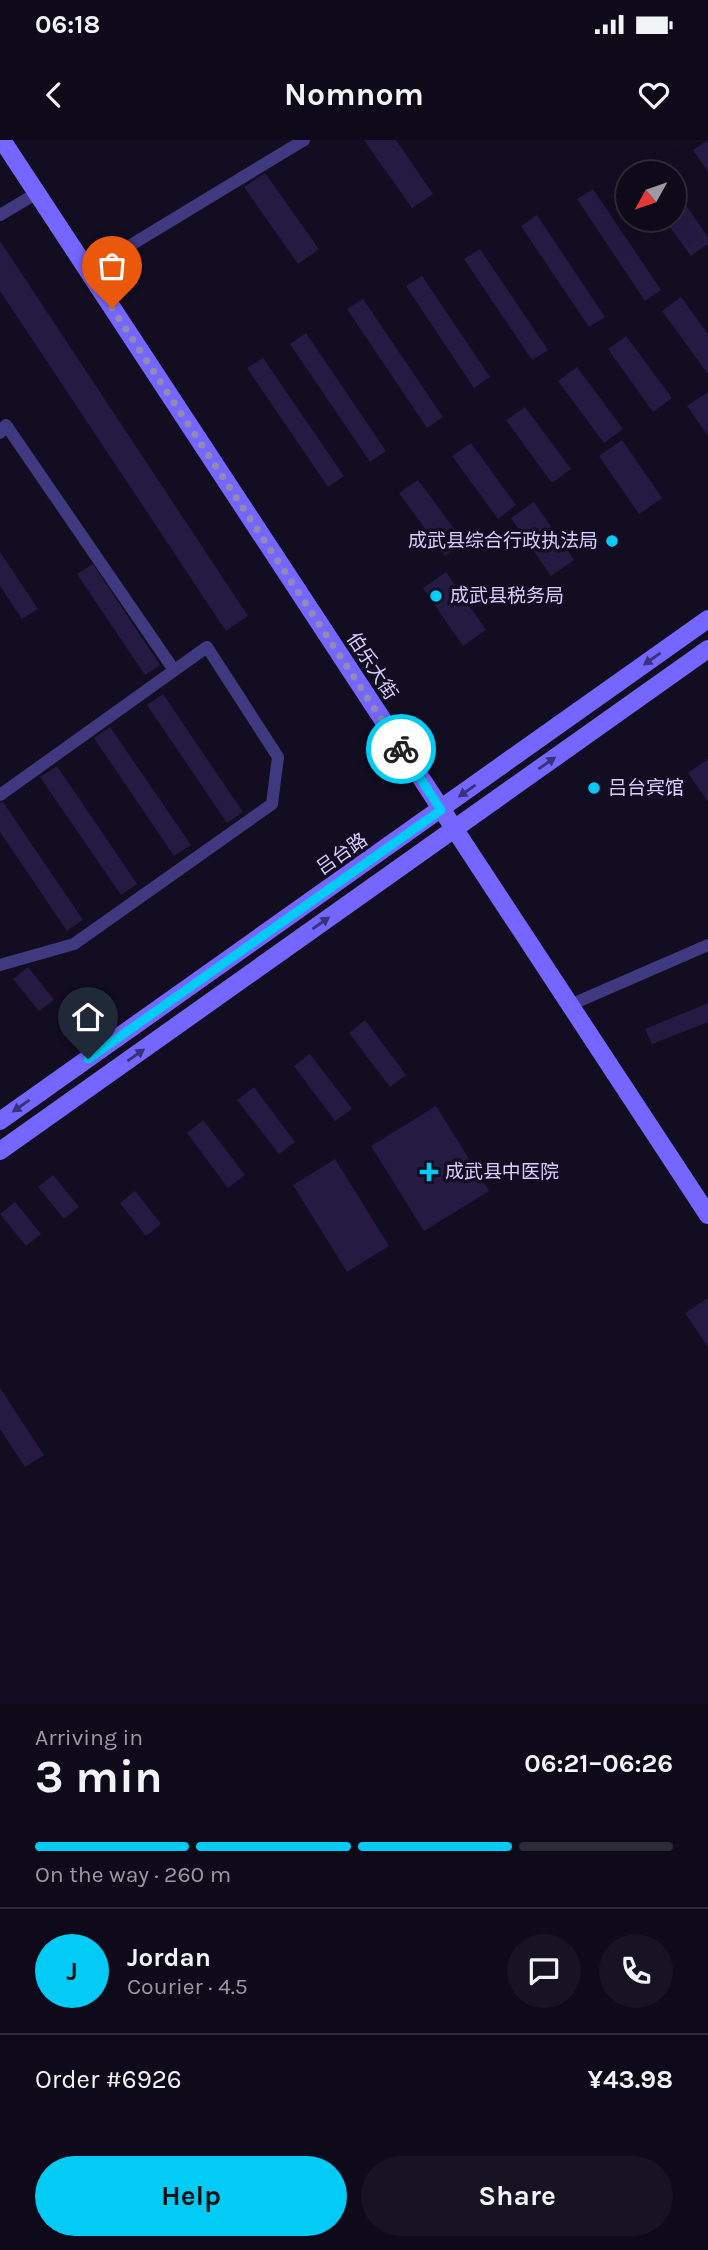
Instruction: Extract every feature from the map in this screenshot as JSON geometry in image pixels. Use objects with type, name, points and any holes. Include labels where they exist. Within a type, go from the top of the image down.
[{"type":"main road","name":"伯乐大街","points":[[2,140],[708,1215]]},
{"type":"main road","name":"吕台路","points":[[0,1121],[708,619]]},
{"type":"main road","points":[[0,1151],[708,649]]},
{"type":"street","points":[[88,271],[304,140]]},
{"type":"street","points":[[0,215],[37,193]]},
{"type":"street","points":[[0,433],[6,425],[174,670]]},
{"type":"street","points":[[0,795],[208,647],[278,757],[272,804],[74,944],[0,965]]},
{"type":"street","points":[[570,1006],[708,945]]},
{"type":"building","points":[[364,140],[396,140],[433,194],[412,208]]},
{"type":"building","points":[[708,140],[708,172],[693,150]]},
{"type":"building","points":[[265,173],[319,249],[298,264],[244,187]]},
{"type":"building","points":[[593,189],[616,223],[616,231],[621,231],[661,290],[645,301],[577,199]]},
{"type":"building","points":[[686,205],[708,237],[708,244],[691,256],[673,231],[686,231]]},
{"type":"building","points":[[537,215],[605,317],[589,327],[521,226]]},
{"type":"building","points":[[0,241],[248,616],[226,631],[0,291]]},
{"type":"building","points":[[480,249],[548,350],[532,360],[464,259]]},
{"type":"building","points":[[422,276],[490,377],[474,388],[406,286]]},
{"type":"building","points":[[681,297],[708,334],[708,374],[662,311]]},
{"type":"building","points":[[363,299],[443,417],[427,428],[347,309]]},
{"type":"building","points":[[306,333],[386,451],[370,462],[290,344]]},
{"type":"building","points":[[626,336],[672,398],[653,412],[608,349]]},
{"type":"building","points":[[263,358],[344,476],[328,487],[247,368]]},
{"type":"building","points":[[577,367],[623,429],[604,443],[558,381]]},
{"type":"building","points":[[708,392],[708,436],[687,406]]},
{"type":"building","points":[[525,407],[571,469],[552,483],[506,420]]},
{"type":"building","points":[[622,440],[662,498],[639,514],[599,456]]},
{"type":"building","points":[[471,443],[516,505],[498,519],[452,456]]},
{"type":"building","points":[[418,480],[464,542],[445,556],[399,493]]},
{"type":"building","points":[[534,502],[574,560],[551,576],[511,518]]},
{"type":"building","points":[[0,552],[38,609],[22,619],[0,586]]},
{"type":"building","points":[[93,564],[160,665],[145,675],[77,574]]},
{"type":"building","points":[[446,572],[486,630],[463,646],[423,588]]},
{"type":"building","points":[[163,694],[243,812],[227,823],[147,705]]},
{"type":"building","points":[[110,727],[191,845],[174,856],[94,738]]},
{"type":"building","points":[[708,759],[708,802],[688,773]]},
{"type":"building","points":[[57,766],[137,884],[121,895],[40,777]]},
{"type":"building","points":[[3,802],[83,920],[67,931],[0,832],[0,803]]},
{"type":"building","points":[[28,967],[54,1000],[39,1011],[13,979]]},
{"type":"building","points":[[708,1003],[708,1022],[652,1044],[645,1029]]},
{"type":"building","points":[[365,1020],[406,1075],[390,1087],[349,1033]]},
{"type":"building","points":[[310,1054],[352,1109],[335,1121],[294,1066]]},
{"type":"building","points":[[254,1087],[295,1142],[279,1154],[237,1100]]},
{"type":"building","points":[[436,1106],[489,1191],[424,1231],[371,1146]]},
{"type":"building","points":[[203,1120],[245,1175],[228,1188],[187,1133]]},
{"type":"building","points":[[335,1159],[389,1246],[347,1272],[293,1185]]},
{"type":"building","points":[[53,1175],[79,1207],[64,1219],[38,1187]]},
{"type":"building","points":[[135,1191],[161,1224],[146,1236],[120,1203]]},
{"type":"building","points":[[15,1202],[41,1234],[26,1246],[0,1214]]},
{"type":"building","points":[[708,1298],[708,1347],[685,1313]]},
{"type":"building","points":[[0,1388],[44,1455],[25,1467],[0,1429]]},
{"type":"way so far","points":[[112,308],[401,749]]},
{"type":"place","name":"成武县综合行政执法局","points":[[612,541]]},
{"type":"place","name":"成武县税务局","points":[[436,596]]},
{"type":"place","name":"吕台宾馆","points":[[594,788]]},
{"type":"place","name":"成武县中医院","points":[[429,1172]]},
{"type":"route","points":[[88,1059],[441,810],[401,749]]}]
